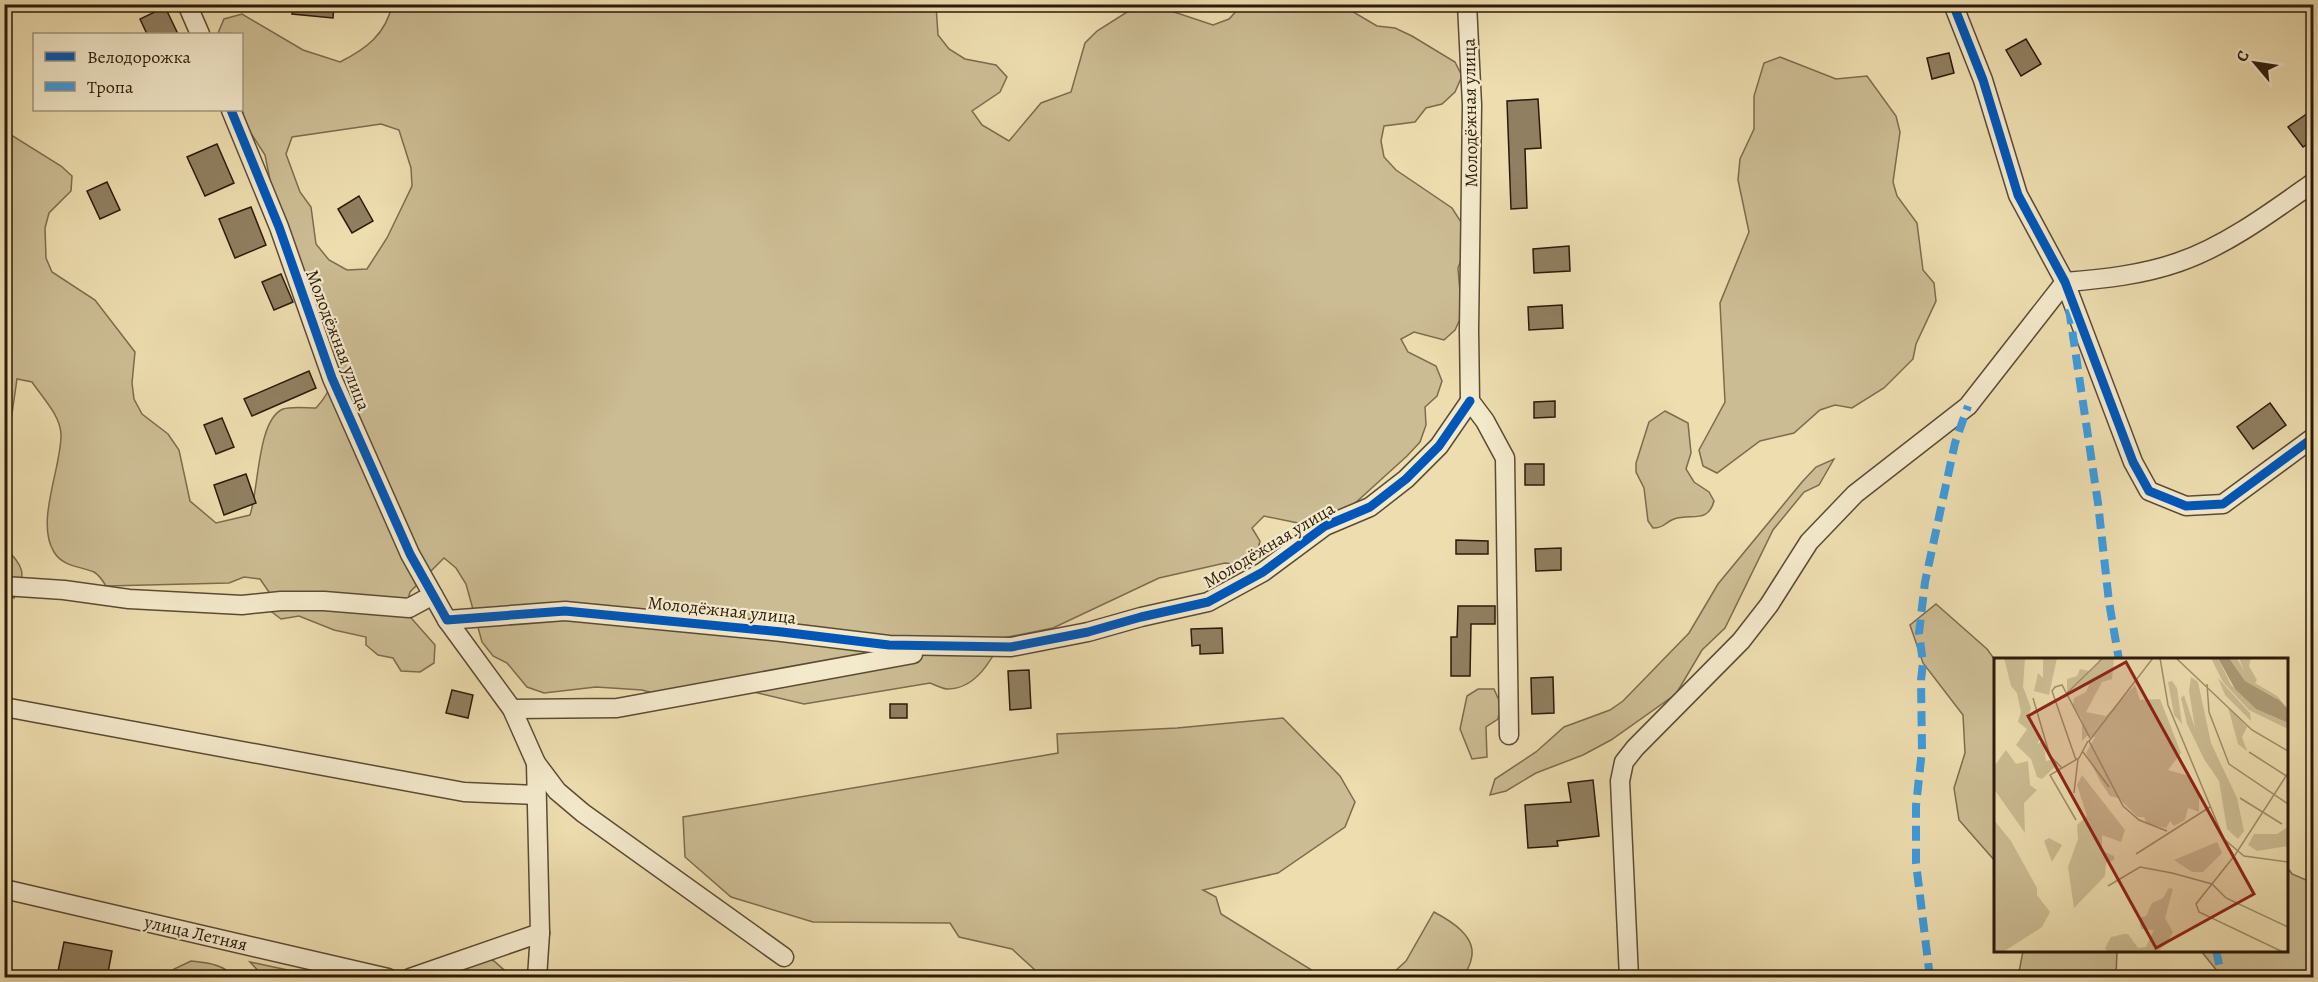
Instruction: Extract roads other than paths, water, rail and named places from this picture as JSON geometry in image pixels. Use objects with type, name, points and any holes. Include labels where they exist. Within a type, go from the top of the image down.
[{"type":"street","points":[[187,4],[200,33]]},
{"type":"street","name":"Молодёжная улица","points":[[231,111],[279,227],[332,378],[410,554],[447,620],[565,612],[782,632],[889,645],[1011,648],[1089,632],[1141,617],[1208,602],[1263,572],[1325,526],[1370,507],[1406,479],[1439,446],[1470,401],[1472,105],[1467,4]]},
{"type":"street","points":[[1953,4],[1983,80],[2018,195],[2065,282],[2133,462],[2150,491],[2186,506],[2223,504],[2313,437]]},
{"type":"street","points":[[1629,978],[1620,781],[1624,762],[1673,709],[1742,641],[1769,605],[1809,542],[1855,494],[1968,406],[2065,282],[2122,277],[2180,262],[2231,237],[2313,182]]},
{"type":"street","points":[[1470,401],[1485,421],[1505,458],[1509,735]]},
{"type":"street","points":[[4,586],[64,590],[129,599],[242,605],[281,601],[324,601],[409,608],[433,595]]},
{"type":"street","points":[[447,620],[512,710],[536,763],[557,791],[583,813],[784,957]]},
{"type":"street","points":[[512,710],[617,708],[953,646]]},
{"type":"street","points":[[4,708],[464,792],[536,795]]},
{"type":"street","points":[[536,763],[540,933],[537,978]]},
{"type":"street","name":"улица Летняя","points":[[4,889],[388,978]]},
{"type":"street","points":[[410,978],[540,933]]}]
